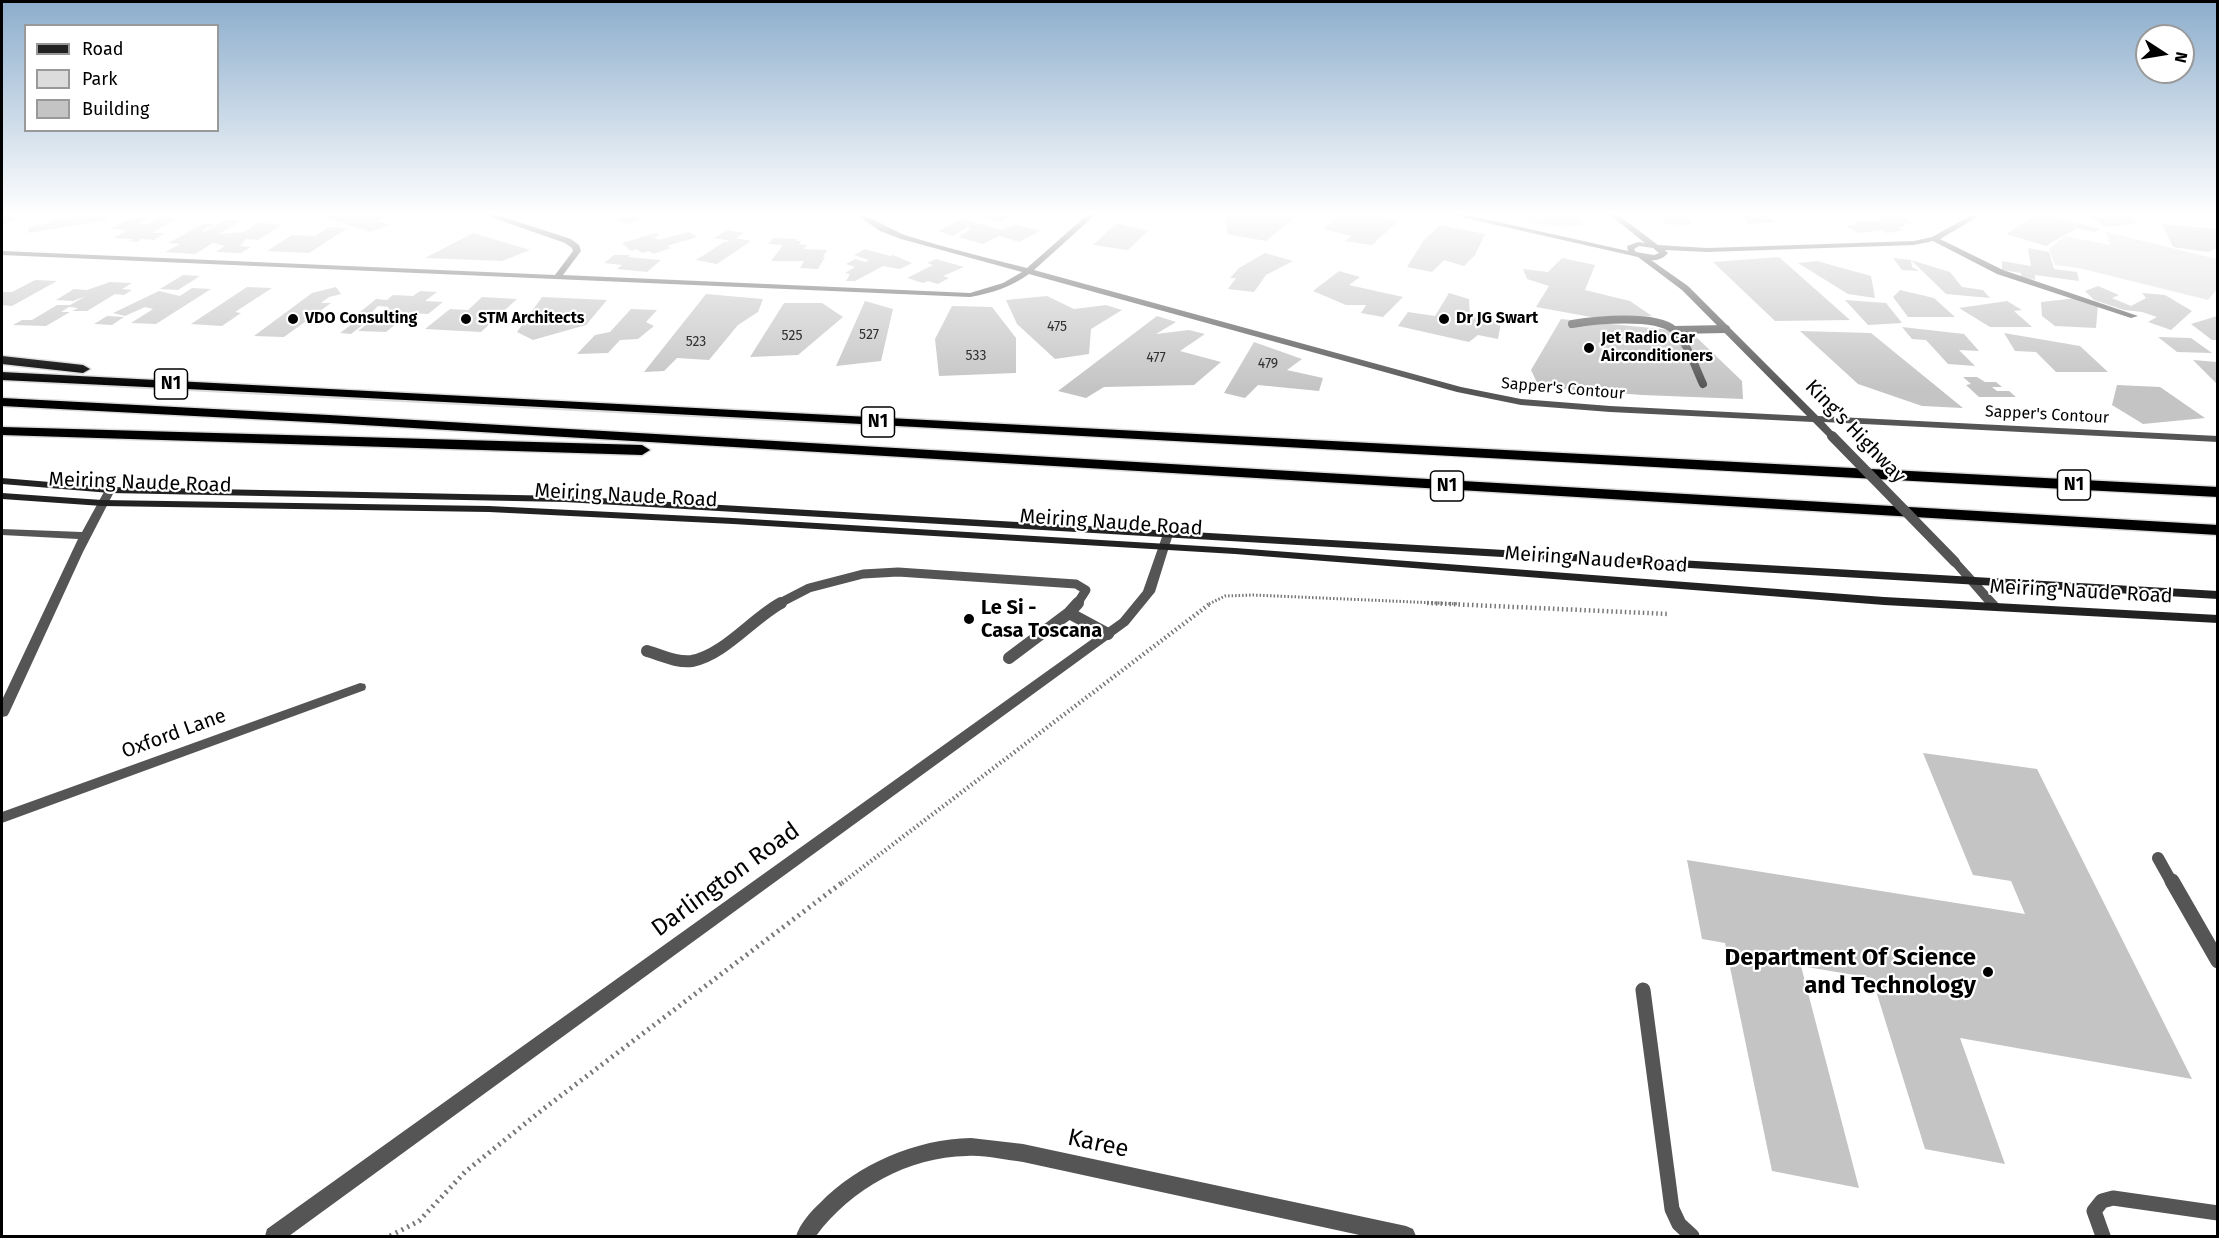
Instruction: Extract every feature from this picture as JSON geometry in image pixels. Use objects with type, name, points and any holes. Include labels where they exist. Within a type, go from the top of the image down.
[{"type":"highway","points":[[2,360],[342,392]]},
{"type":"highway","name":"N1","points":[[2,376],[342,392],[2217,492]]},
{"type":"highway","name":"N1","points":[[2,402],[341,419],[2217,530]]},
{"type":"highway","points":[[2,431],[1055,463]]},
{"type":"street","points":[[440,273],[954,296],[992,291],[1027,273]]},
{"type":"street","points":[[556,278],[561,273]]},
{"type":"street","name":"Sapper's Contour","points":[[1032,273],[1494,398],[1566,406],[2217,439]]},
{"type":"street","name":"King's Highway","points":[[1663,273],[1685,288],[1816,419],[1955,562],[1995,607]]},
{"type":"street","name":"King's Highway","points":[[1675,273],[1685,288]]},
{"type":"street","points":[[2002,273],[2134,316]]},
{"type":"street","name":"Meiring Naude Road","points":[[2,481],[110,490],[565,499],[2217,595]]},
{"type":"street","points":[[3,708],[110,490]]},
{"type":"street","name":"Meiring Naude Road","points":[[2,496],[102,503],[489,509],[1164,546],[1873,600],[2217,619]]},
{"type":"street","points":[[2,532],[86,536]]},
{"type":"street","name":"Darlington Road","points":[[274,1236],[1124,622],[1149,592],[1168,534]]},
{"type":"street","name":"Oxford Lane","points":[[2,818],[360,687]]},
{"type":"street","name":"Karee","points":[[805,1236],[818,1216],[875,1171],[928,1151],[966,1147],[1023,1154],[1406,1236]]},
{"type":"lane","points":[[1572,324],[1588,321],[1621,321],[1663,324],[1674,330],[1726,329]]},
{"type":"lane","points":[[1674,330],[1703,384]]},
{"type":"lane","points":[[647,651],[672,659],[691,661],[711,654],[777,605],[809,588],[863,574],[898,572],[1076,584],[1086,590],[1083,598],[1069,613],[1009,658]]},
{"type":"lane","points":[[1069,613],[1108,634]]},
{"type":"lane","points":[[2158,858],[2217,961]]},
{"type":"lane","points":[[1643,990],[1672,1209],[1679,1224],[1692,1236]]},
{"type":"lane","points":[[2103,1236],[2094,1211],[2102,1201],[2113,1198],[2217,1213]]},
{"type":"path","points":[[390,1236],[419,1221],[465,1172],[542,1110],[1212,602],[1225,596],[1253,595],[1669,614]]},
{"type":"green space","points":[[2098,273],[2217,273],[2217,289],[2208,300]]},
{"type":"building","points":[[845,273],[870,273],[855,281],[846,281],[850,274]]},
{"type":"building","points":[[917,273],[951,273],[943,276],[949,278],[938,284],[928,281],[923,283],[907,278]]},
{"type":"building","points":[[1235,273],[1270,273],[1266,275],[1254,292],[1228,289],[1236,278],[1230,278]]},
{"type":"building","points":[[1337,273],[1345,273],[1360,277],[1349,285],[1403,297],[1383,317],[1361,313],[1366,305],[1346,305],[1313,291]]},
{"type":"building","points":[[1525,273],[1592,273],[1585,290],[1630,301],[1652,316],[1602,319],[1536,307],[1549,286],[1527,279]]},
{"type":"building","points":[[1724,273],[1797,273],[1850,320],[1775,321]]},
{"type":"building","points":[[1814,273],[1859,273],[1871,276],[1875,298],[1848,294]]},
{"type":"building","points":[[1924,273],[1951,273],[1962,287],[1983,290],[1990,298],[1946,294]]},
{"type":"building","points":[[2021,273],[2077,273],[2079,281],[2035,275],[2035,280],[2021,277]]},
{"type":"building","points":[[183,275],[200,276],[178,290],[160,289]]},
{"type":"building","points":[[35,280],[57,281],[12,306],[2,305],[2,292],[12,292]]},
{"type":"building","points":[[110,282],[132,283],[122,289],[132,290],[124,295],[115,294],[87,311],[72,311],[78,308],[69,307],[61,312],[70,312],[46,326],[13,325],[22,320],[32,320],[57,305],[70,305],[86,296],[73,301],[56,300],[74,289],[87,290]]},
{"type":"building","points":[[2098,286],[2119,295],[2112,298],[2131,306],[2146,298],[2142,293],[2165,295],[2192,311],[2171,330],[2148,322],[2157,317],[2124,310],[2094,300],[2085,291]]},
{"type":"building","points":[[247,287],[272,288],[235,312],[241,313],[222,326],[191,324]]},
{"type":"building","name":"VDO Consulting","points":[[336,287],[341,294],[329,297],[321,303],[331,303],[284,337],[254,336],[312,293]]},
{"type":"building","points":[[192,288],[211,289],[156,324],[131,323],[153,309],[145,307],[125,316],[113,313],[159,291],[180,296]]},
{"type":"building","points":[[1900,290],[1934,298],[1955,317],[1908,317],[1893,297]]},
{"type":"building","points":[[420,291],[437,292],[425,301],[443,302],[428,314],[410,313],[386,332],[358,331],[389,307],[378,306],[371,313],[378,313],[351,334],[340,333],[367,313],[360,312],[376,299],[387,300],[393,295],[413,296]]},
{"type":"building","name":"Dr JG Swart","points":[[1449,293],[1469,299],[1470,316],[1501,322],[1498,339],[1478,335],[1469,342],[1398,326],[1408,312],[1435,316]]},
{"type":"building","points":[[706,294],[763,299],[758,312],[738,325],[709,360],[677,358],[664,371],[644,372]]},
{"type":"building","points":[[1047,296],[1074,309],[1106,305],[1122,310],[1091,329],[1089,354],[1055,359],[1017,324],[1006,300]]},
{"type":"building","name":"STM Architects","points":[[482,297],[517,299],[481,332],[425,329],[450,309],[468,310]]},
{"type":"building","points":[[542,297],[607,300],[586,325],[533,340],[517,332]]},
{"type":"building","points":[[2078,298],[2098,305],[2096,328],[2055,326],[2042,316],[2041,302]]},
{"type":"building","points":[[1845,300],[1886,303],[1902,323],[1868,325]]},
{"type":"building","points":[[865,301],[893,309],[881,361],[836,366]]},
{"type":"building","points":[[2007,301],[2022,310],[2014,311],[2032,327],[1990,327],[1959,308]]},
{"type":"building","points":[[784,303],[822,303],[843,317],[798,355],[750,357]]},
{"type":"building","points":[[952,306],[992,307],[1016,338],[1016,373],[939,376],[935,339]]},
{"type":"building","points":[[631,309],[657,310],[646,322],[654,326],[638,339],[620,340],[608,353],[577,354],[595,335],[610,332]]},
{"type":"building","points":[[107,316],[124,317],[112,325],[94,324]]},
{"type":"building","points":[[1157,316],[1176,322],[1156,334],[1189,330],[1205,334],[1180,351],[1221,362],[1194,385],[1104,387],[1086,398],[1058,391]]},
{"type":"building","points":[[2217,316],[2217,340],[2212,340],[2191,324]]},
{"type":"building","points":[[1561,319],[1691,332],[1742,381],[1743,399],[1642,395],[1539,387],[1531,370]]},
{"type":"building","points":[[1902,327],[1964,334],[1979,351],[1959,350],[1975,366],[1948,364],[1926,340],[1912,339]]},
{"type":"building","points":[[1800,331],[1871,333],[1963,408],[1922,406],[1858,384]]},
{"type":"building","points":[[2004,333],[2080,346],[2108,372],[2056,372],[2036,352],[2015,351]]},
{"type":"building","points":[[2158,337],[2191,338],[2212,353],[2177,352]]},
{"type":"building","points":[[1254,342],[1302,359],[1287,370],[1323,378],[1319,391],[1258,385],[1245,398],[1224,393]]},
{"type":"building","points":[[2193,360],[2217,362],[2217,384]]},
{"type":"building","points":[[1963,377],[1977,377],[1985,382],[1996,382],[2002,387],[1992,387],[1997,391],[2009,391],[2016,397],[1979,397],[1966,385],[1971,384]]},
{"type":"building","points":[[2117,385],[2160,387],[2205,418],[2143,424],[2112,405]]},
{"type":"building","name":"Department Of Science and Technology","points":[[1923,753],[2037,769],[2192,1079],[1960,1038],[2005,1164],[1925,1149],[1872,978],[1801,966],[1859,1188],[1772,1171],[1725,943],[1702,939],[1687,860],[2025,914],[2011,881],[1973,875]]},
{"type":"place","name":"VDO Consulting","points":[[293,319]]},
{"type":"place","name":"STM Architects","points":[[466,319]]},
{"type":"place","name":"Dr JG Swart","points":[[1444,319]]},
{"type":"place","name":"Jet Radio Car Airconditioners","points":[[1589,348]]},
{"type":"place","name":"Le Si - Casa Toscana","points":[[969,619]]},
{"type":"place","name":"Department Of Science and Technology","points":[[1988,972]]}]
